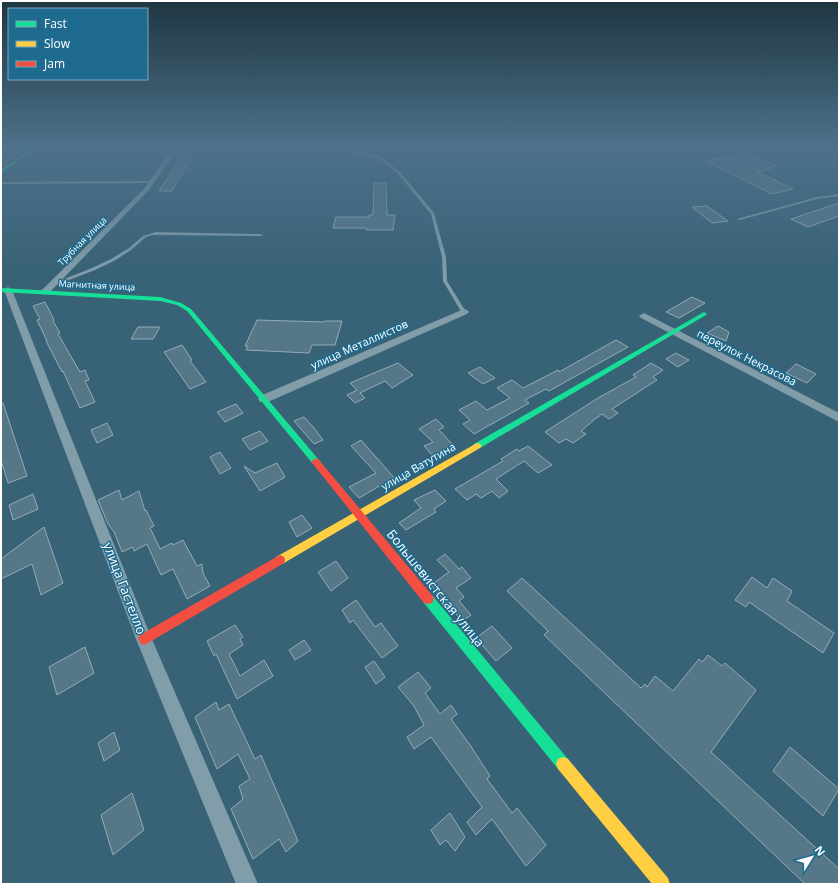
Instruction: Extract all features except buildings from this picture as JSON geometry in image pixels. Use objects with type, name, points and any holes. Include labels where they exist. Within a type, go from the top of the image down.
[{"type":"street","name":"Трубная улица","points":[[45,292],[147,189]]},
{"type":"street","name":"Магнитная улица","points":[[4,290],[160,299],[174,302],[189,310]]},
{"type":"street","name":"улица Гастелло","points":[[4,290],[144,639],[248,884]]},
{"type":"street","name":"Большевистская улица","points":[[189,310],[264,399],[662,884]]},
{"type":"street","name":"улица Металлистов","points":[[264,399],[464,312]]},
{"type":"street","name":"улица Ватутина","points":[[144,639],[704,314]]},
{"type":"street","name":"переулок Некрасова","points":[[644,316],[839,418]]},
{"type":"lane","points":[[412,189],[433,214],[444,257],[445,281],[464,312]]},
{"type":"lane","points":[[739,219],[817,198],[839,195]]},
{"type":"lane","points":[[52,285],[122,256],[142,237],[148,234],[261,235]]},
{"type":"traffic: fast","points":[[1,290],[160,299],[179,304],[189,310],[316,462]]},
{"type":"traffic: fast","points":[[477,446],[704,314]]},
{"type":"traffic: fast","points":[[428,599],[563,764]]},
{"type":"traffic: slow","points":[[280,560],[477,446]]},
{"type":"traffic: slow","points":[[563,764],[662,884]]},
{"type":"traffic: jam","points":[[316,462],[428,599]]},
{"type":"traffic: jam","points":[[144,639],[280,560]]}]
